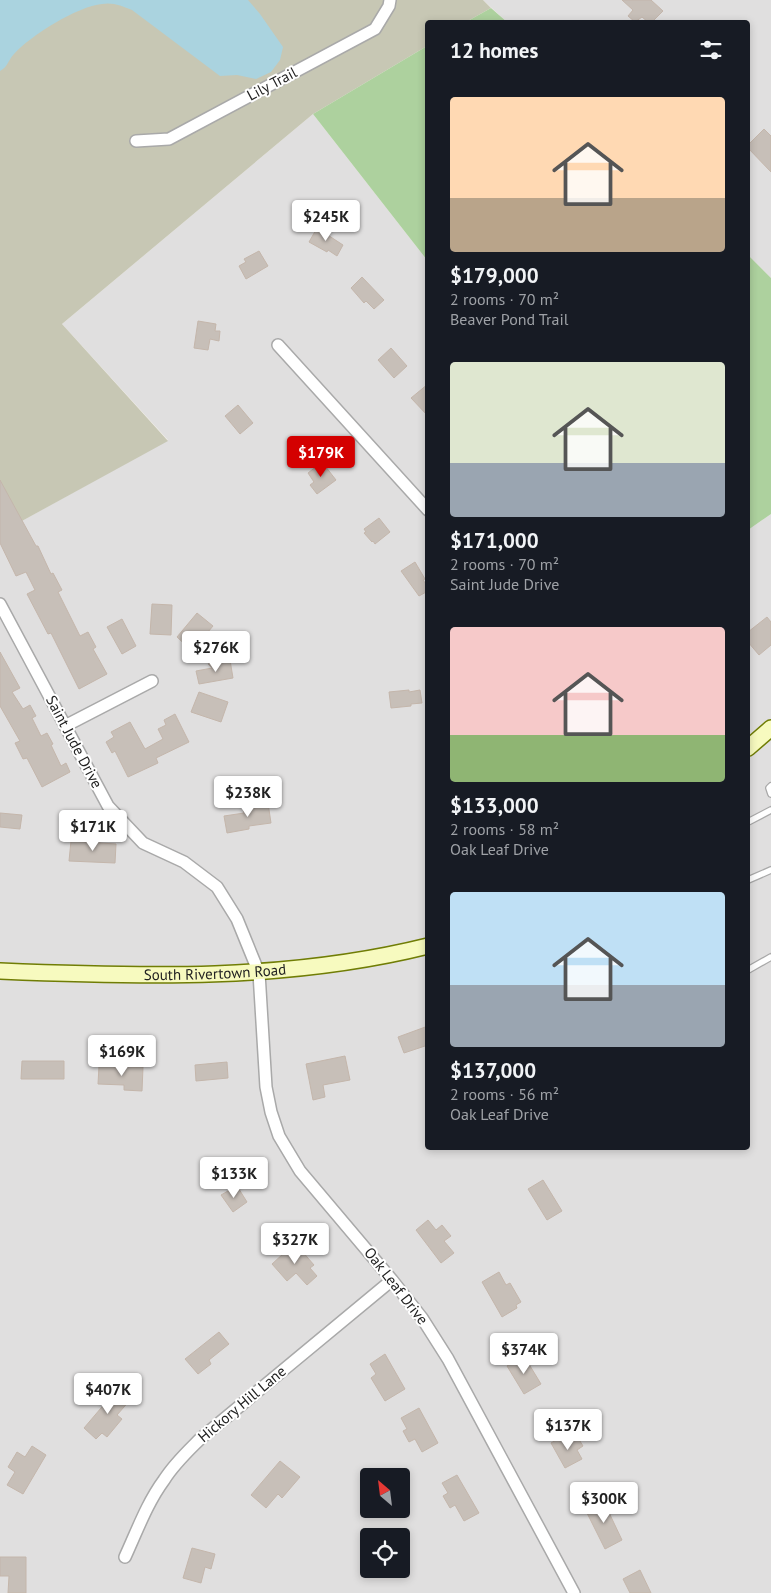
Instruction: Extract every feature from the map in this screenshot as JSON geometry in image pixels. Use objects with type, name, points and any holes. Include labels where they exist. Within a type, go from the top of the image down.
[{"type":"main road","points":[[750,746],[771,728]]},
{"type":"main road","name":"South Rivertown Road","points":[[0,971],[182,976],[259,973],[338,964],[425,947]]},
{"type":"street","name":"Lily Trail","points":[[136,141],[169,138],[375,29],[389,6],[390,0]]},
{"type":"street","points":[[278,345],[425,507]]},
{"type":"street","name":"Saint Jude Drive","points":[[0,604],[108,806],[143,842],[184,862],[218,886],[237,920],[259,973]]},
{"type":"street","points":[[66,726],[152,681]]},
{"type":"street","name":"Oak Leaf Drive","points":[[259,973],[266,1087],[270,1112],[279,1136],[300,1171],[422,1318],[448,1359],[574,1593]]},
{"type":"street","name":"Hickory Hill Lane","points":[[125,1557],[162,1481],[181,1457],[200,1439],[392,1280]]},
{"type":"lane","points":[[771,786],[769,788],[771,794]]},
{"type":"lane","points":[[750,821],[771,810]]},
{"type":"lane","points":[[750,879],[771,870]]},
{"type":"lane","points":[[750,969],[771,958]]},
{"type":"shaded area","points":[[0,0],[483,0],[491,8],[470,20],[425,20],[425,47],[313,114],[62,324],[168,441],[0,533]]},
{"type":"shaded area","points":[[483,0],[771,0],[771,278],[750,257],[750,20],[505,20]]},
{"type":"shaded area","points":[[313,114],[425,257],[425,1150],[750,1150],[750,529],[771,514],[771,1593],[0,1593],[0,533],[168,440],[62,324]]},
{"type":"green space","points":[[491,8],[505,20],[470,20]]},
{"type":"green space","points":[[425,47],[425,257],[313,114]]},
{"type":"green space","points":[[750,257],[771,278],[771,514],[750,529]]},
{"type":"water","points":[[0,0],[248,0],[283,47],[280,60],[271,72],[256,79],[237,75],[220,76],[132,10],[106,4],[80,10],[55,23],[21,47],[12,56],[5,68],[0,71]]},
{"type":"building","points":[[622,0],[651,0],[663,11],[654,20],[646,20],[642,17],[638,20],[633,20],[628,16],[633,10]]},
{"type":"building","points":[[764,129],[771,136],[771,172],[750,150],[750,143]]},
{"type":"building","points":[[317,228],[343,245],[337,256],[309,242]]},
{"type":"building","points":[[259,251],[268,266],[246,279],[239,266],[246,262],[244,259]]},
{"type":"building","points":[[362,277],[384,300],[374,309],[366,301],[364,303],[351,288]]},
{"type":"building","points":[[198,321],[216,324],[215,331],[220,331],[219,341],[210,339],[208,350],[194,348]]},
{"type":"building","points":[[391,348],[407,366],[394,378],[378,360]]},
{"type":"building","points":[[425,386],[425,413],[411,398]]},
{"type":"building","points":[[238,405],[253,423],[240,434],[225,416]]},
{"type":"building","points":[[322,462],[336,480],[317,494],[310,485],[314,482],[308,473]]},
{"type":"building","points":[[0,480],[36,546],[38,546],[51,574],[53,573],[62,590],[58,592],[80,636],[88,632],[96,647],[93,649],[107,674],[79,689],[51,633],[48,634],[27,594],[35,590],[26,572],[16,576],[0,543]]},
{"type":"building","points":[[379,518],[390,532],[375,544],[364,533],[366,532],[364,529]]},
{"type":"building","points":[[415,562],[425,579],[423,580],[425,583],[425,593],[419,596],[401,571]]},
{"type":"building","points":[[152,604],[172,605],[171,635],[150,634]]},
{"type":"building","points":[[197,613],[213,626],[192,651],[177,637]]},
{"type":"building","points":[[767,617],[771,622],[771,645],[759,655],[750,644],[750,630]]},
{"type":"building","points":[[122,619],[136,646],[122,654],[107,627]]},
{"type":"building","points":[[0,652],[20,688],[12,692],[23,709],[30,705],[36,716],[32,718],[41,736],[47,733],[61,766],[66,763],[70,772],[42,787],[27,758],[23,759],[15,743],[20,741],[0,706]]},
{"type":"building","points":[[230,660],[233,678],[199,684],[196,671],[212,668],[208,664]]},
{"type":"building","points":[[409,690],[409,692],[420,690],[422,703],[391,708],[389,692]]},
{"type":"building","points":[[199,692],[228,702],[221,722],[191,712]]},
{"type":"building","points":[[175,714],[189,742],[156,758],[158,763],[128,777],[115,751],[112,753],[106,742],[114,737],[111,732],[130,722],[145,749],[163,739],[158,729],[166,725],[164,720]]},
{"type":"building","points":[[268,803],[271,823],[249,826],[249,829],[227,833],[224,816],[244,813],[243,807]]},
{"type":"building","points":[[0,813],[22,815],[20,829],[0,827]]},
{"type":"building","points":[[71,841],[116,844],[115,863],[69,861]]},
{"type":"building","points":[[425,1027],[425,1046],[404,1053],[398,1037]]},
{"type":"building","points":[[345,1056],[350,1080],[323,1085],[325,1097],[313,1100],[306,1064]]},
{"type":"building","points":[[22,1061],[64,1061],[64,1079],[21,1079]]},
{"type":"building","points":[[227,1062],[228,1078],[196,1081],[195,1065]]},
{"type":"building","points":[[99,1066],[143,1067],[142,1091],[124,1090],[124,1085],[98,1084]]},
{"type":"building","points":[[543,1180],[562,1211],[547,1220],[528,1189]]},
{"type":"building","points":[[237,1186],[247,1202],[233,1212],[221,1195]]},
{"type":"building","points":[[428,1220],[436,1230],[442,1225],[451,1236],[444,1241],[454,1253],[441,1263],[416,1230]]},
{"type":"building","points":[[295,1243],[314,1265],[310,1268],[317,1276],[307,1285],[296,1273],[287,1281],[272,1264]]},
{"type":"building","points":[[499,1272],[506,1285],[510,1283],[521,1302],[516,1305],[517,1308],[502,1317],[482,1282]]},
{"type":"building","points":[[219,1332],[229,1344],[209,1360],[211,1364],[198,1374],[185,1359]]},
{"type":"building","points":[[385,1354],[405,1389],[385,1401],[371,1378],[376,1374],[370,1364]]},
{"type":"building","points":[[524,1356],[541,1384],[524,1394],[507,1366]]},
{"type":"building","points":[[118,1388],[131,1399],[117,1415],[122,1419],[107,1437],[102,1433],[96,1439],[84,1428]]},
{"type":"building","points":[[419,1408],[438,1443],[422,1452],[415,1439],[409,1442],[403,1431],[407,1429],[401,1418]]},
{"type":"building","points":[[563,1436],[565,1440],[570,1438],[571,1441],[578,1438],[583,1446],[577,1450],[582,1459],[565,1468],[551,1443]]},
{"type":"building","points":[[32,1446],[46,1455],[23,1494],[7,1485],[15,1472],[8,1467],[17,1452],[25,1457]]},
{"type":"building","points":[[280,1461],[300,1477],[282,1498],[278,1494],[266,1508],[251,1495]]},
{"type":"building","points":[[457,1475],[479,1513],[464,1521],[455,1505],[450,1508],[443,1496],[448,1493],[442,1483]]},
{"type":"building","points":[[603,1500],[622,1540],[605,1549],[585,1509]]},
{"type":"building","points":[[192,1548],[215,1554],[211,1569],[205,1567],[201,1583],[183,1578]]},
{"type":"building","points":[[0,1557],[26,1557],[26,1593],[8,1593],[9,1576],[0,1576]]},
{"type":"building","points":[[640,1570],[651,1593],[630,1593],[623,1579]]}]
